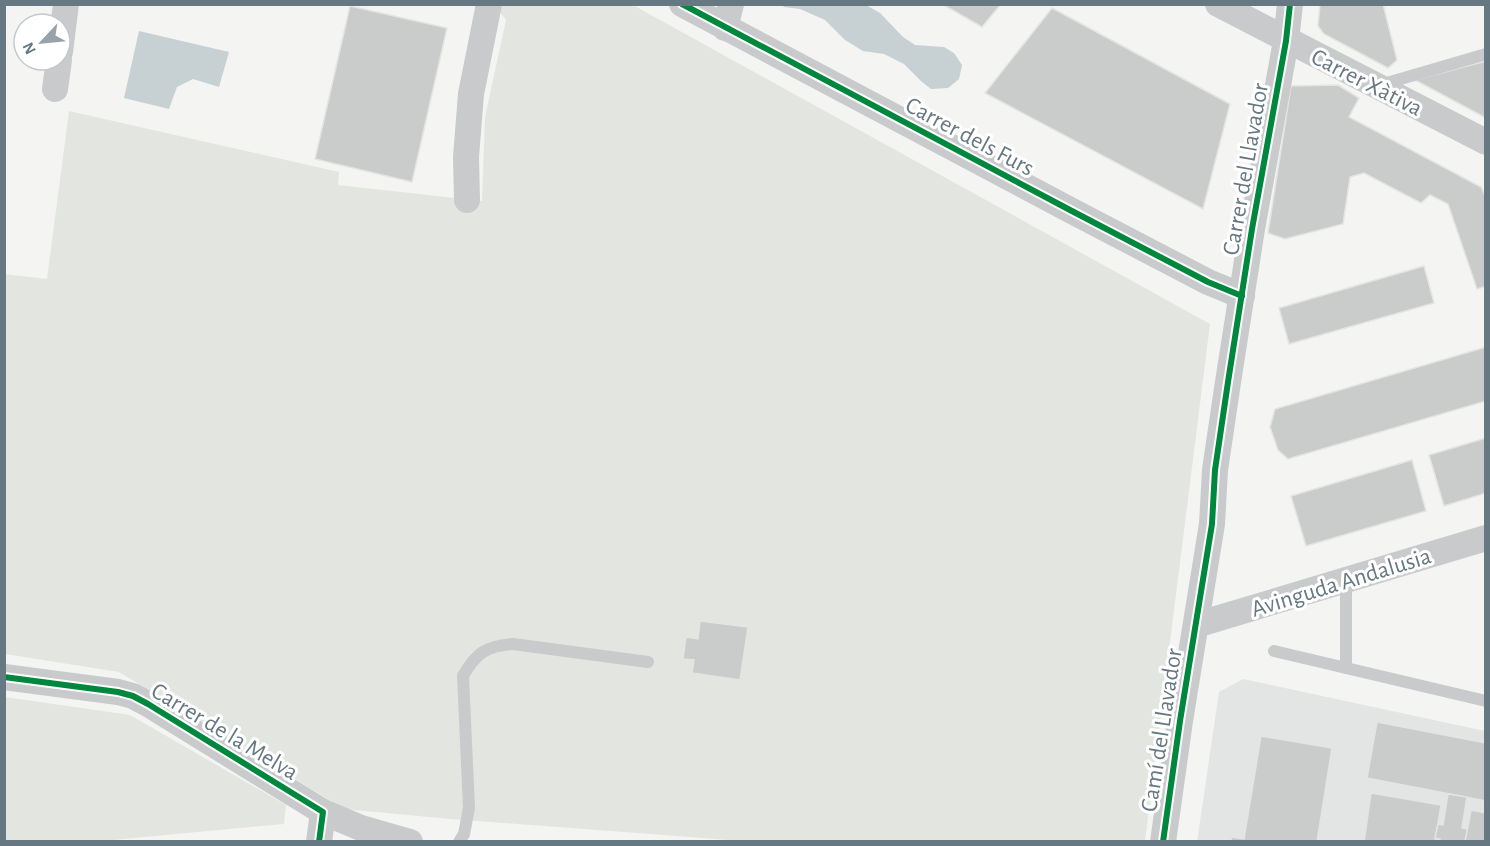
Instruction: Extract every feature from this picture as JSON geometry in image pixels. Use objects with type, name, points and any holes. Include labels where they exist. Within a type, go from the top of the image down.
[{"type":"street","points":[[467,200],[467,138],[471,94],[489,4]]},
{"type":"street","name":"Carrer dels Furs","points":[[682,4],[728,16],[1208,282],[1242,296]]},
{"type":"street","name":"Carrer Xàtiva","points":[[1218,4],[1485,142]]},
{"type":"street","name":"Carrer del Llavador","points":[[1196,625],[1212,524],[1215,470],[1252,229],[1286,41],[1290,4]]},
{"type":"street","points":[[55,89],[57,72]]},
{"type":"street","name":"Avinguda Andalusia","points":[[1196,625],[1485,538]]},
{"type":"street","name":"Camí del Llavador","points":[[1163,842],[1196,625]]},
{"type":"street","name":"Carrer de la Melva","points":[[4,677],[133,696],[322,812],[361,828],[410,842]]},
{"type":"street","points":[[319,842],[322,812]]},
{"type":"lane","points":[[1376,86],[1485,54]]},
{"type":"lane","points":[[1346,580],[1346,668]]},
{"type":"lane","points":[[459,842],[464,834],[469,808],[462,676],[471,660],[494,646],[513,645],[648,662]]},
{"type":"lane","points":[[1274,651],[1485,701]]},
{"type":"shaded area","points":[[500,5],[633,5],[1210,324],[1145,841],[742,841],[344,809],[119,672],[5,654],[4,274],[47,279],[69,111],[339,172],[338,185],[482,201],[485,117],[506,20],[498,10]]},
{"type":"shaded area","points":[[782,5],[866,5],[880,13],[903,37],[915,45],[944,47],[954,53],[962,65],[959,79],[948,88],[931,89],[904,64],[884,54],[863,51],[845,40],[825,20],[800,9]]},
{"type":"shaded area","points":[[139,31],[229,52],[219,87],[193,79],[177,87],[169,109],[124,98]]},
{"type":"shaded area","points":[[1243,679],[1485,731],[1485,841],[1197,842],[1219,692]]},
{"type":"shaded area","points":[[5,697],[130,715],[286,805],[284,824],[102,841],[5,841]]},
{"type":"building","points":[[942,4],[1001,4],[982,27]]},
{"type":"building","points":[[1320,4],[1383,4],[1397,60],[1388,68],[1324,34],[1318,26]]},
{"type":"building","points":[[350,6],[447,28],[412,182],[315,159]]},
{"type":"building","points":[[1052,8],[1230,104],[1203,209],[985,93]]},
{"type":"building","points":[[1486,61],[1486,118],[1415,80]]},
{"type":"building","points":[[1338,85],[1359,98],[1349,117],[1481,187],[1486,198],[1486,286],[1477,289],[1448,204],[1430,195],[1421,203],[1364,173],[1350,177],[1343,224],[1285,239],[1268,233],[1291,86]]},
{"type":"building","points":[[1424,266],[1434,303],[1289,344],[1279,308]]},
{"type":"building","points":[[1486,347],[1486,401],[1288,459],[1278,450],[1270,427],[1275,409]]},
{"type":"building","points":[[1486,438],[1486,493],[1444,506],[1429,455]]},
{"type":"building","points":[[1412,460],[1426,511],[1306,546],[1291,496]]},
{"type":"building","points":[[700,621],[748,627],[740,680],[692,673],[694,660],[683,659],[686,637],[698,639]]},
{"type":"building","points":[[1377,722],[1486,743],[1486,801],[1367,778]]},
{"type":"building","points":[[1261,736],[1332,748],[1317,842],[1231,842],[1231,837],[1244,839]]},
{"type":"building","points":[[1371,793],[1441,805],[1435,842],[1364,842]]},
{"type":"building","points":[[1448,794],[1467,797],[1462,828],[1468,829],[1465,842],[1440,842],[1440,839],[1435,838],[1438,824],[1443,825]]},
{"type":"building","points":[[1471,810],[1486,813],[1486,842],[1465,842]]},
{"type":"cycle path","points":[[682,4],[1208,282],[1242,296]]},
{"type":"cycle path","points":[[1163,842],[1212,524],[1215,470],[1228,382],[1252,229],[1286,41],[1290,4]]},
{"type":"cycle path","points":[[4,677],[133,696],[323,812],[319,842]]}]
